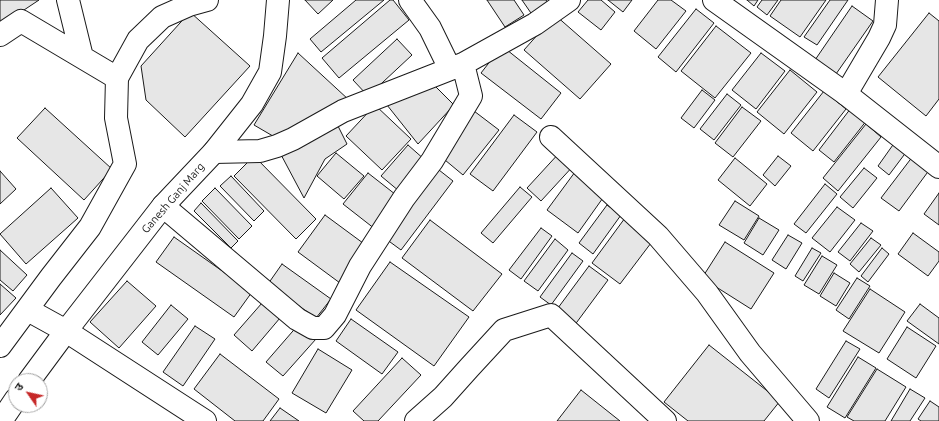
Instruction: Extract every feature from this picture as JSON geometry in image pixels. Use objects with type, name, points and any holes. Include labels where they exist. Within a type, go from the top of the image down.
[{"type":"street","points":[[68,0],[82,57]]},
{"type":"street","points":[[0,346],[90,227],[125,164],[116,118],[117,78],[138,40],[162,17],[190,5],[207,0]]},
{"type":"street","name":"Ganesh Ganj Marg","points":[[35,373],[163,206],[214,152],[252,104],[270,72],[278,0]]},
{"type":"street","points":[[163,206],[296,319],[313,328],[324,328],[335,315],[360,266],[404,198],[432,161],[471,96],[456,66],[410,0]]},
{"type":"street","points":[[214,152],[260,151],[277,146],[343,111],[456,66],[535,24],[570,0]]},
{"type":"street","points":[[714,0],[846,94],[939,167]]},
{"type":"street","points":[[846,94],[885,25],[887,0]]},
{"type":"street","points":[[0,35],[21,21],[117,78]]},
{"type":"street","points":[[551,137],[658,236],[708,293],[750,353],[808,421]]},
{"type":"street","points":[[28,310],[66,331],[205,421]]},
{"type":"street","points":[[416,421],[443,397],[504,330],[551,315],[665,421]]},
{"type":"street","points":[[1,421],[8,411]]},
{"type":"building","points":[[0,0],[39,0],[0,26]]},
{"type":"building","points":[[305,0],[333,0],[318,14]]},
{"type":"building","points":[[356,0],[384,0],[321,52],[310,39]]},
{"type":"building","points":[[390,0],[393,0],[409,20],[339,78],[322,58]]},
{"type":"building","points":[[487,0],[514,0],[524,15],[505,27]]},
{"type":"building","points":[[522,0],[546,0],[549,4],[533,16]]},
{"type":"building","points":[[588,0],[601,0],[615,12],[601,30],[578,12]]},
{"type":"building","points":[[608,0],[632,0],[623,12]]},
{"type":"building","points":[[658,0],[671,0],[686,11],[656,49],[634,31]]},
{"type":"building","points":[[747,0],[758,0],[754,6]]},
{"type":"building","points":[[762,0],[778,0],[767,15],[757,7]]},
{"type":"building","points":[[781,0],[826,0],[800,37],[770,16]]},
{"type":"building","points":[[830,0],[848,0],[817,45],[804,37]]},
{"type":"building","points":[[852,6],[873,21],[836,74],[815,60]]},
{"type":"building","points":[[696,9],[714,23],[676,72],[658,57]]},
{"type":"building","points":[[190,12],[250,66],[185,137],[146,100],[141,66]]},
{"type":"building","points":[[929,13],[939,21],[939,99],[926,116],[878,77]]},
{"type":"building","points":[[555,15],[611,64],[580,99],[524,50]]},
{"type":"building","points":[[716,26],[751,53],[715,98],[681,71]]},
{"type":"building","points":[[397,39],[412,55],[368,96],[353,80]]},
{"type":"building","points":[[502,46],[561,93],[541,119],[481,73]]},
{"type":"building","points":[[298,53],[349,100],[278,139],[254,125]]},
{"type":"building","points":[[761,53],[785,71],[756,109],[732,90]]},
{"type":"building","points":[[790,70],[817,92],[784,134],[757,112]]},
{"type":"building","points":[[430,81],[454,105],[418,144],[387,105]]},
{"type":"building","points":[[702,90],[715,100],[694,128],[681,118]]},
{"type":"building","points":[[824,91],[846,109],[813,151],[791,133]]},
{"type":"building","points":[[727,94],[741,105],[714,140],[700,129]]},
{"type":"building","points":[[375,105],[411,139],[382,170],[346,136]]},
{"type":"building","points":[[742,107],[761,121],[733,157],[715,143]]},
{"type":"building","points":[[45,108],[112,169],[84,200],[17,138]]},
{"type":"building","points":[[851,108],[867,120],[834,162],[819,150]]},
{"type":"building","points":[[474,111],[499,130],[463,175],[439,155]]},
{"type":"building","points":[[514,115],[537,132],[493,191],[470,174]]},
{"type":"building","points":[[335,120],[347,144],[325,159],[304,198],[278,149]]},
{"type":"building","points":[[866,124],[881,137],[838,191],[823,178]]},
{"type":"building","points":[[895,142],[907,151],[889,175],[878,166]]},
{"type":"building","points":[[408,145],[425,160],[399,191],[381,176]]},
{"type":"building","points":[[561,151],[575,164],[541,201],[527,188]]},
{"type":"building","points":[[336,153],[364,176],[344,199],[317,176]]},
{"type":"building","points":[[254,156],[316,219],[296,239],[234,176]]},
{"type":"building","points":[[778,156],[791,166],[775,186],[763,175]]},
{"type":"building","points":[[913,156],[930,169],[899,211],[881,198]]},
{"type":"building","points":[[735,158],[767,184],[750,206],[718,180]]},
{"type":"building","points":[[864,168],[877,178],[853,208],[840,197]]},
{"type":"building","points":[[439,170],[453,181],[401,250],[386,239]]},
{"type":"building","points":[[0,171],[16,189],[0,204]]},
{"type":"building","points":[[575,172],[605,195],[578,233],[547,210]]},
{"type":"building","points":[[368,173],[400,198],[375,229],[343,204]]},
{"type":"building","points":[[231,176],[264,211],[254,221],[220,186]]},
{"type":"building","points":[[825,184],[837,194],[806,233],[794,224]]},
{"type":"building","points":[[520,187],[532,197],[493,243],[481,233]]},
{"type":"building","points":[[51,188],[78,218],[26,264],[0,234]]},
{"type":"building","points":[[215,188],[252,226],[239,239],[202,201]]},
{"type":"building","points":[[939,193],[939,225],[924,214]]},
{"type":"building","points":[[735,201],[759,216],[744,240],[719,225]]},
{"type":"building","points":[[201,203],[238,241],[231,248],[194,211]]},
{"type":"building","points":[[607,205],[621,215],[593,254],[579,243]]},
{"type":"building","points":[[837,207],[855,220],[830,252],[812,238]]},
{"type":"building","points":[[325,215],[367,246],[340,283],[298,252]]},
{"type":"building","points":[[625,218],[654,239],[620,284],[592,263]]},
{"type":"building","points":[[759,218],[779,230],[763,255],[744,243]]},
{"type":"building","points":[[430,220],[502,274],[473,311],[402,258]]},
{"type":"building","points":[[861,223],[873,231],[850,261],[838,252]]},
{"type":"building","points":[[541,228],[552,236],[521,279],[509,270]]},
{"type":"building","points":[[913,233],[939,252],[939,261],[928,276],[898,254]]},
{"type":"building","points":[[788,235],[802,243],[786,269],[772,260]]},
{"type":"building","points":[[174,237],[252,292],[234,317],[156,262]]},
{"type":"building","points":[[871,238],[881,245],[859,272],[850,264]]},
{"type":"building","points":[[555,239],[568,250],[538,291],[524,281]]},
{"type":"building","points":[[725,242],[774,273],[751,309],[702,278]]},
{"type":"building","points":[[812,248],[821,253],[803,281],[795,276]]},
{"type":"building","points":[[882,248],[889,254],[868,282],[861,276]]},
{"type":"building","points":[[0,250],[27,275],[13,291],[0,280]]},
{"type":"building","points":[[572,253],[583,261],[551,305],[540,297]]},
{"type":"building","points":[[822,256],[837,265],[819,294],[804,285]]},
{"type":"building","points":[[390,262],[469,317],[434,366],[356,310]]},
{"type":"building","points":[[282,264],[331,299],[316,318],[268,284]]},
{"type":"building","points":[[589,266],[608,280],[574,326],[555,312]]},
{"type":"building","points":[[834,273],[850,283],[836,306],[820,296]]},
{"type":"building","points":[[857,278],[870,286],[849,319],[836,310]]},
{"type":"building","points":[[127,281],[156,306],[119,348],[90,322]]},
{"type":"building","points":[[0,284],[16,298],[0,315]]},
{"type":"building","points":[[870,289],[905,312],[879,353],[843,331]]},
{"type":"building","points":[[262,303],[280,318],[252,351],[234,335]]},
{"type":"building","points":[[920,304],[939,318],[939,344],[907,321]]},
{"type":"building","points":[[171,305],[188,319],[158,355],[142,342]]},
{"type":"building","points":[[351,319],[398,352],[382,374],[336,341]]},
{"type":"building","points":[[299,324],[316,339],[283,376],[266,362]]},
{"type":"building","points":[[195,326],[215,339],[183,386],[163,372]]},
{"type":"building","points":[[907,327],[936,346],[916,378],[887,359]]},
{"type":"building","points":[[846,341],[860,349],[829,398],[816,389]]},
{"type":"building","points":[[709,345],[780,401],[764,421],[688,421],[664,402]]},
{"type":"building","points":[[318,349],[352,370],[326,413],[292,393]]},
{"type":"building","points":[[220,354],[279,399],[263,421],[235,421],[194,389]]},
{"type":"building","points":[[858,357],[876,368],[845,418],[827,407]]},
{"type":"building","points":[[402,358],[421,375],[378,421],[364,421],[353,411]]},
{"type":"building","points":[[877,369],[906,387],[885,421],[854,421],[847,417]]},
{"type":"building","points":[[910,389],[925,398],[910,421],[891,421]]},
{"type":"building","points":[[581,390],[620,421],[557,421]]},
{"type":"building","points":[[930,401],[939,407],[939,421],[921,421],[918,419]]},
{"type":"building","points":[[280,408],[299,421],[270,421]]}]
